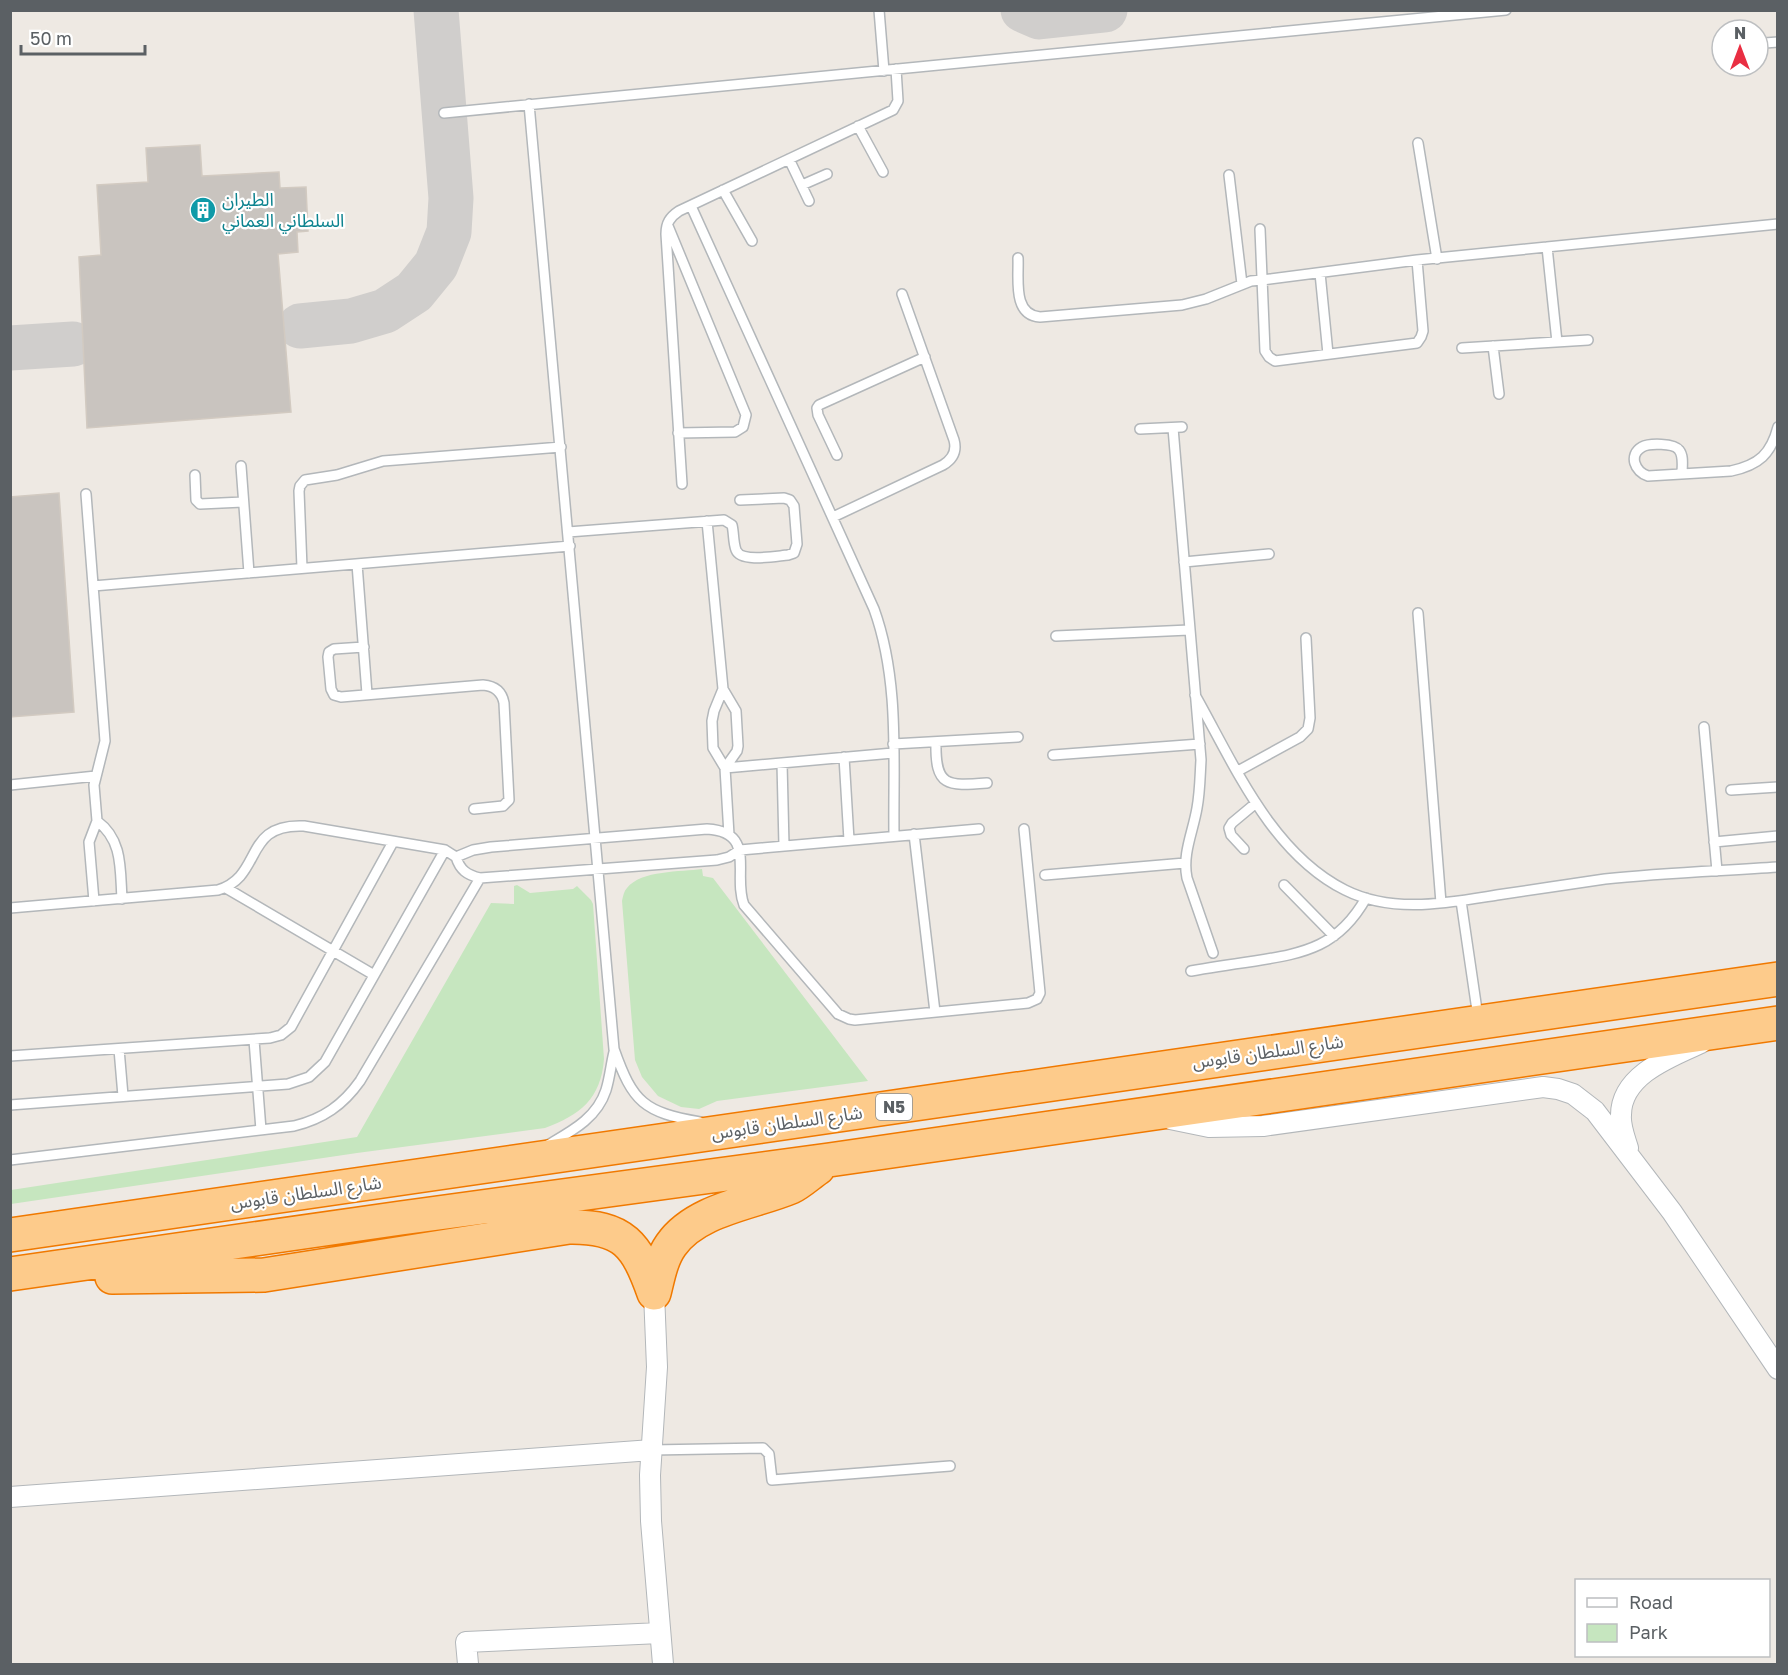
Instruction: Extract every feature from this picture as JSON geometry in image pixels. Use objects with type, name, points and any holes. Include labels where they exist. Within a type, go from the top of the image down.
[{"type":"highway","name":"شارع السلطان قابوس","points":[[10,1235],[1778,979]]},
{"type":"highway","name":"شارع السلطان قابوس","points":[[10,1276],[377,1221],[829,1160],[1778,1023]]},
{"type":"highway","points":[[654,1293],[661,1264],[671,1245],[687,1227],[706,1217],[793,1186],[829,1160]]},
{"type":"highway","points":[[10,1276],[264,1275],[569,1227],[585,1227],[599,1229],[629,1244],[645,1266],[654,1293]]},
{"type":"street","points":[[1630,1156],[1620,1114],[1632,1084],[1652,1068],[1729,1030]]},
{"type":"street","points":[[1147,1114],[1209,1127],[1263,1126],[1543,1087],[1573,1094],[1595,1111],[1672,1212],[1778,1369]]},
{"type":"street","points":[[654,1293],[657,1367],[651,1521],[663,1665]]},
{"type":"street","points":[[10,1497],[652,1450]]},
{"type":"street","points":[[468,1665],[466,1642],[660,1633]]},
{"type":"lane","points":[[879,10],[884,70]]},
{"type":"lane","points":[[444,113],[1506,10]]},
{"type":"lane","points":[[682,484],[667,223],[674,214],[895,107],[898,101],[896,69]]},
{"type":"lane","points":[[529,104],[614,1049],[629,1087],[636,1096],[653,1109],[676,1118],[745,1130]]},
{"type":"lane","points":[[858,126],[883,172]]},
{"type":"lane","points":[[1418,143],[1437,258]]},
{"type":"lane","points":[[789,159],[809,201]]},
{"type":"lane","points":[[801,185],[827,174]]},
{"type":"lane","points":[[1229,175],[1242,284]]},
{"type":"lane","points":[[723,190],[752,241]]},
{"type":"lane","points":[[690,206],[833,517],[874,609],[884,638],[892,684],[894,836]]},
{"type":"lane","points":[[667,223],[746,415],[745,423],[735,432],[678,433]]},
{"type":"lane","points":[[1018,258],[1020,302],[1024,311],[1034,317],[1182,305],[1206,299],[1242,284],[1262,280],[1416,260],[1778,224]]},
{"type":"lane","points":[[1260,229],[1265,351],[1272,360],[1280,361],[1413,344],[1419,340],[1423,331],[1416,260]]},
{"type":"lane","points":[[1547,248],[1557,342]]},
{"type":"lane","points":[[1320,273],[1328,354]]},
{"type":"lane","points":[[833,517],[943,465],[952,457],[956,445],[902,294]]},
{"type":"lane","points":[[1462,348],[1588,340]]},
{"type":"lane","points":[[1493,346],[1499,394]]},
{"type":"lane","points":[[837,455],[817,412],[819,405],[825,400],[924,357]]},
{"type":"lane","points":[[1682,474],[1682,456],[1680,451],[1672,445],[1646,445],[1641,447],[1635,455],[1635,466],[1642,474],[1648,476],[1682,474],[1731,471],[1758,461],[1770,448],[1778,427]]},
{"type":"lane","points":[[1140,429],[1177,428],[1184,562],[1200,744],[1200,783],[1185,864],[1187,878],[1213,953]]},
{"type":"lane","points":[[302,568],[299,491],[305,480],[337,475],[383,461],[561,447]]},
{"type":"lane","points":[[241,466],[249,573]]},
{"type":"lane","points":[[195,475],[196,500],[200,504],[243,502]]},
{"type":"lane","points":[[86,494],[105,741],[94,794],[97,821],[88,842],[94,901]]},
{"type":"lane","points":[[568,531],[724,520],[732,525],[736,550],[745,557],[794,553],[797,544],[794,506],[790,500],[784,498],[740,500]]},
{"type":"lane","points":[[707,521],[723,689],[736,711],[739,741],[737,751],[725,768]]},
{"type":"lane","points":[[93,586],[570,546]]},
{"type":"lane","points":[[1184,562],[1269,555]]},
{"type":"lane","points":[[357,564],[368,694]]},
{"type":"lane","points":[[1418,613],[1441,903]]},
{"type":"lane","points":[[1056,636],[1189,630]]},
{"type":"lane","points":[[1238,771],[1300,737],[1308,729],[1310,718],[1306,638]]},
{"type":"lane","points":[[364,647],[329,652],[334,695],[341,697],[483,685],[491,686],[499,691],[504,704],[508,800],[499,808],[474,809]]},
{"type":"lane","points":[[723,689],[712,721],[713,748],[725,768],[729,835]]},
{"type":"lane","points":[[1195,695],[1256,803],[1281,838],[1312,867],[1346,890],[1366,898],[1403,904],[1441,903],[1587,882],[1778,867]]},
{"type":"lane","points":[[1704,727],[1717,871]]},
{"type":"lane","points":[[725,768],[844,758],[936,742],[1018,737]]},
{"type":"lane","points":[[936,742],[936,765],[940,774],[947,781],[960,785],[987,783]]},
{"type":"lane","points":[[1053,755],[1200,744]]},
{"type":"lane","points":[[844,758],[849,840]]},
{"type":"lane","points":[[782,763],[784,846]]},
{"type":"lane","points":[[10,786],[96,776]]},
{"type":"lane","points":[[1731,790],[1778,787]]},
{"type":"lane","points":[[1244,849],[1231,835],[1229,828],[1256,803]]},
{"type":"lane","points":[[97,821],[110,832],[117,847],[122,899]]},
{"type":"lane","points":[[10,908],[226,888],[240,878],[264,837],[285,826],[304,826],[445,850],[456,857],[458,864],[466,873],[480,878],[724,859],[740,850],[979,829]]},
{"type":"lane","points":[[456,857],[482,848],[707,829],[721,831],[729,835],[740,850],[744,905],[838,1014],[855,1020],[1035,1001],[1039,996],[1024,829]]},
{"type":"lane","points":[[914,834],[935,1012]]},
{"type":"lane","points":[[1714,842],[1778,836]]},
{"type":"lane","points":[[10,1056],[276,1037],[291,1027],[393,842]]},
{"type":"lane","points":[[10,1105],[295,1083],[315,1073],[325,1062],[445,850]]},
{"type":"lane","points":[[1045,875],[1185,864]]},
{"type":"lane","points":[[10,1160],[261,1130],[305,1123],[327,1114],[346,1099],[360,1081],[480,878]]},
{"type":"lane","points":[[1284,885],[1334,936]]},
{"type":"lane","points":[[226,888],[374,975]]},
{"type":"lane","points":[[1191,971],[1300,953],[1317,946],[1334,936],[1352,919],[1366,898]]},
{"type":"lane","points":[[1461,901],[1479,1021]]},
{"type":"lane","points":[[254,1040],[261,1130]]},
{"type":"lane","points":[[119,1049],[123,1096]]},
{"type":"lane","points":[[520,1162],[580,1125],[596,1109],[606,1090],[614,1049]]},
{"type":"lane","points":[[652,1450],[764,1448],[769,1454],[772,1480],[950,1466]]},
{"type":"green space","points":[[702,869],[703,876],[713,878],[868,1081],[717,1101],[699,1109],[681,1107],[658,1096],[642,1077],[635,1060],[623,895],[633,882],[651,875]]},
{"type":"green space","points":[[517,885],[530,893],[573,889],[577,886],[593,904],[604,1059],[602,1073],[593,1095],[587,1104],[569,1117],[545,1128],[11,1204],[11,1190],[357,1137],[491,903],[514,904],[514,886]]},
{"type":"building","points":[[200,145],[202,176],[279,172],[280,188],[306,187],[308,231],[297,232],[298,252],[278,254],[291,412],[87,428],[79,257],[101,255],[97,185],[148,182],[146,148]]},
{"type":"building","points":[[59,493],[74,712],[10,717],[10,497]]},
{"type":"taxiway","points":[[300,326],[351,321],[385,311],[414,292],[436,265],[449,232],[451,198],[436,10]]},
{"type":"taxiway","points":[[1023,10],[1039,17],[1105,10]]},
{"type":"taxiway","points":[[10,348],[73,344]]},
{"type":"place","name":"الطيران السلطاني العماني","points":[[203,210]]}]
